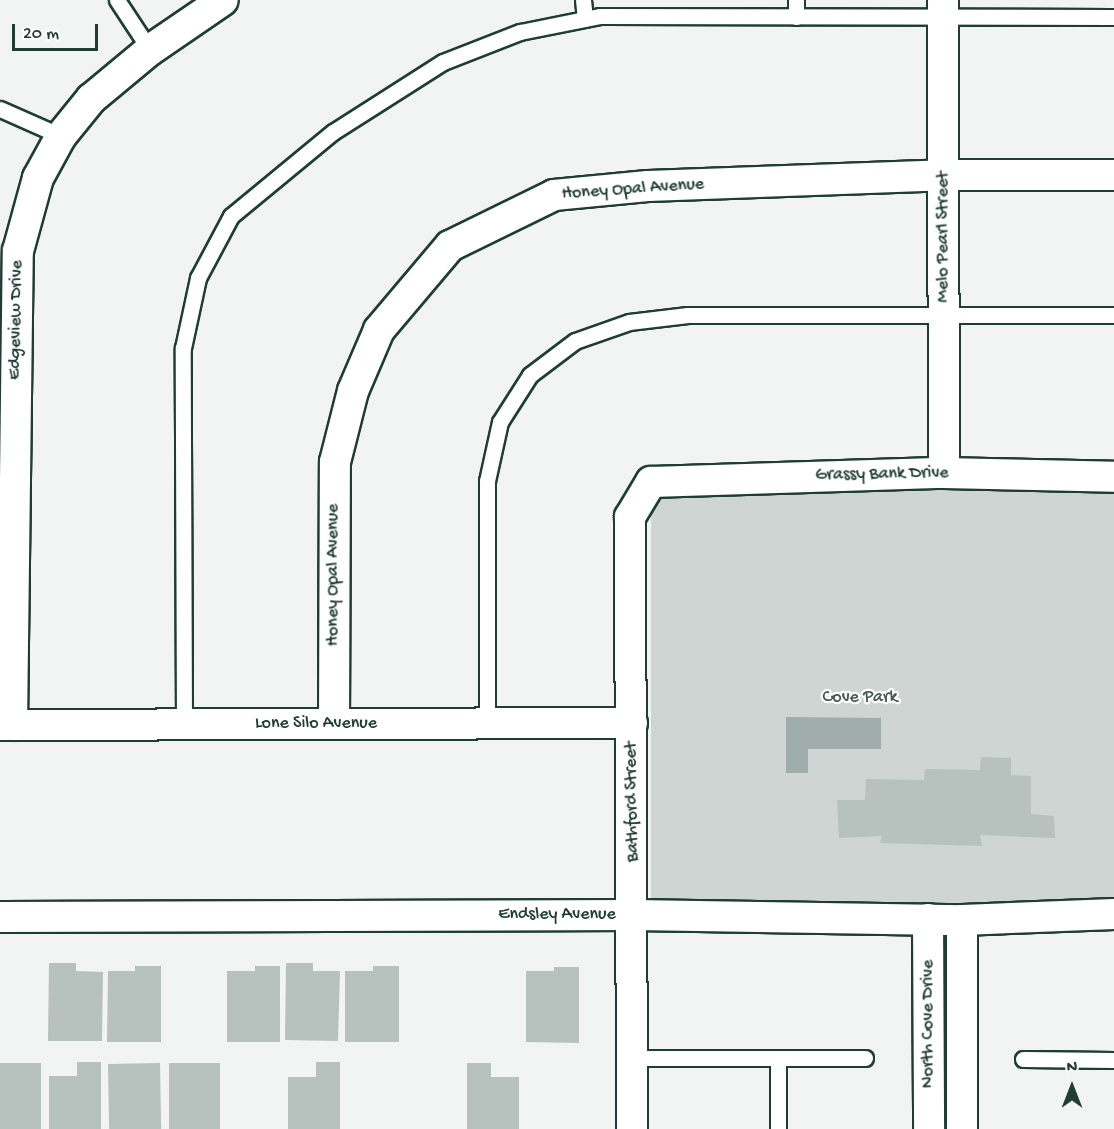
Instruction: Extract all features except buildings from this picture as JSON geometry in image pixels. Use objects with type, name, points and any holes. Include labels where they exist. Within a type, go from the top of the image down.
[{"type":"street","name":"Edgeview Drive","points":[[6,725],[8,314],[18,251],[38,178],[62,136],[91,99],[150,50],[223,0]]},
{"type":"street","name":"Melo Pearl Street","points":[[943,9],[944,473]]},
{"type":"street","name":"Honey Opal Avenue","points":[[333,724],[335,462],[353,392],[379,330],[450,246],[554,195],[648,186],[944,175],[1114,175]]},
{"type":"street","name":"Grassy Bank Drive","points":[[651,482],[944,473],[1114,477]]},
{"type":"street","name":"Bathford Street","points":[[632,1129],[634,915],[630,517],[651,482]]},
{"type":"street","name":"Lone Silo Avenue","points":[[6,725],[632,723]]},
{"type":"street","name":"Endsley Avenue","points":[[0,917],[634,915],[962,920],[1114,915]]},
{"type":"street","name":"North Cove Drive","points":[[928,919],[929,1129]]},
{"type":"street","name":"North Cove Drive","points":[[962,920],[962,1129]]},
{"type":"lane","points":[[117,0],[150,50]]},
{"type":"lane","points":[[584,0],[585,19]]},
{"type":"lane","points":[[796,0],[796,17]]},
{"type":"lane","points":[[184,725],[183,348],[198,278],[231,216],[333,132],[443,62],[520,32],[585,19],[796,17],[943,9],[1114,17]]},
{"type":"lane","points":[[0,109],[62,136]]},
{"type":"lane","points":[[487,724],[488,481],[500,422],[530,375],[574,340],[629,322],[688,315],[1114,315]]},
{"type":"lane","points":[[633,1058],[865,1058]]},
{"type":"lane","points":[[778,1058],[778,1129]]},
{"type":"lane","points":[[1023,1059],[1114,1060]]},
{"type":"green space","name":"Cove Park","points":[[651,478],[1114,478],[1114,914],[651,914]]},
{"type":"shaded area","points":[[786,717],[881,718],[881,749],[808,749],[808,773],[786,773]]}]
